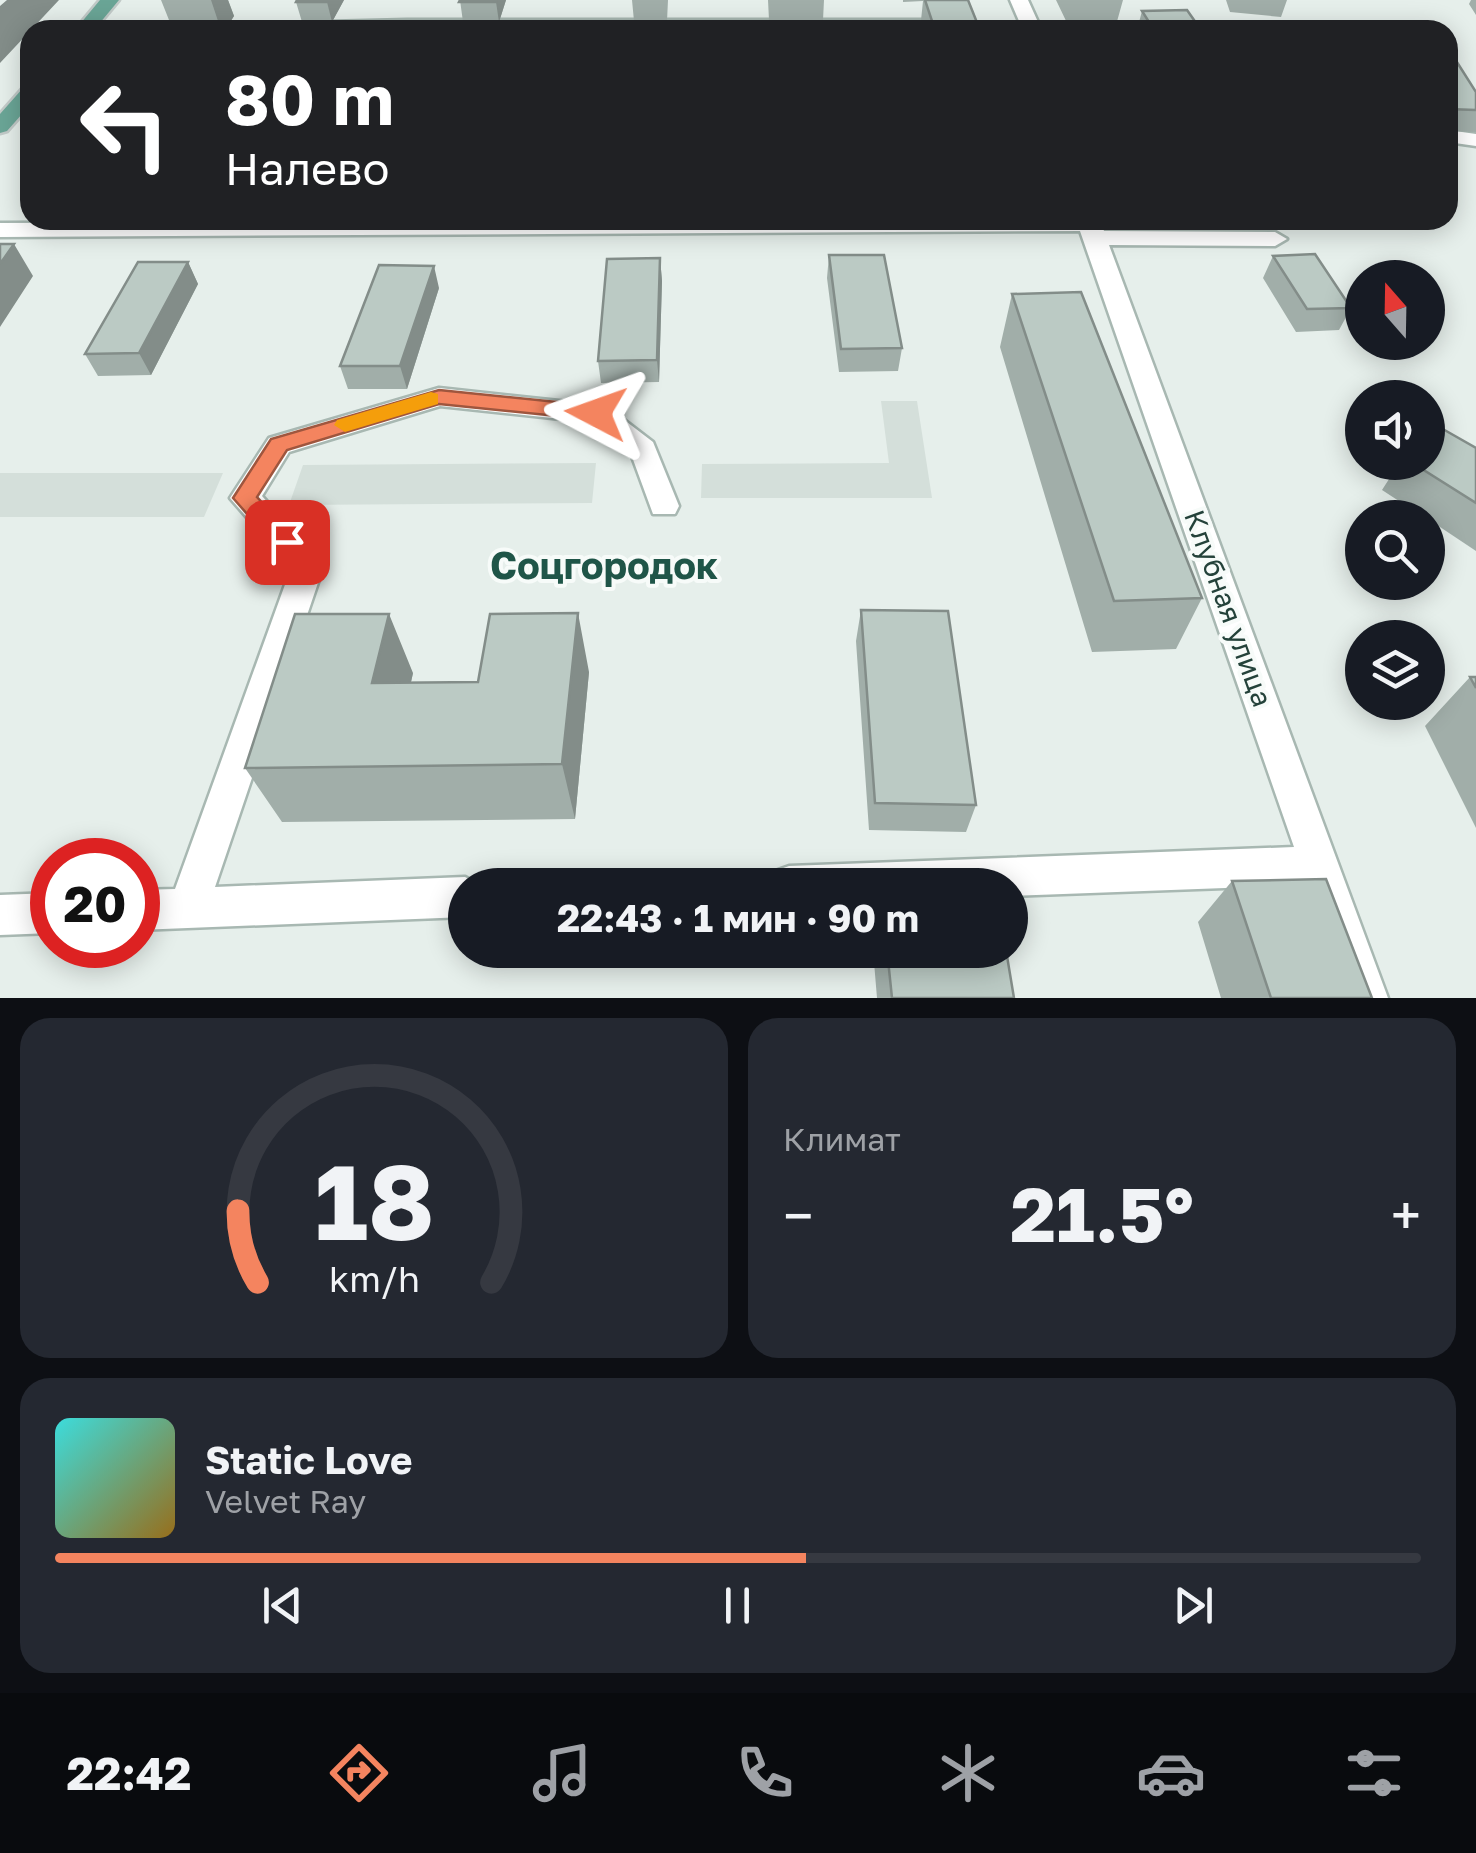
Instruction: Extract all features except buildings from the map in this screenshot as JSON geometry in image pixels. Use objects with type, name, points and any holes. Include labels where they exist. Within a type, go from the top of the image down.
[{"type":"main road","points":[[93,20],[110,0]]},
{"type":"main road","points":[[0,127],[20,104]]},
{"type":"street","name":"Клубная улица","points":[[1091,230],[1367,998]]},
{"type":"street","points":[[1133,230],[1275,240]]},
{"type":"street","points":[[188,908],[308,565],[245,498],[279,444],[439,397],[596,413],[643,449],[664,506]]},
{"type":"street","points":[[1028,876],[1322,865]]},
{"type":"street","points":[[160,909],[448,898]]},
{"type":"street","points":[[0,915],[30,914]]},
{"type":"shaded area","points":[[881,401],[917,401],[932,498],[701,498],[702,464],[889,463]]},
{"type":"shaded area","points":[[596,463],[592,503],[289,505],[303,465]]},
{"type":"shaded area","points":[[0,473],[223,473],[204,517],[0,517]]},
{"type":"slow traffic","points":[[345,425],[431,399]]},
{"type":"district","name":"Соцгородок","points":[[604,564]]},
{"type":"route","points":[[287,542],[245,498],[279,444],[439,397],[596,413]]}]
